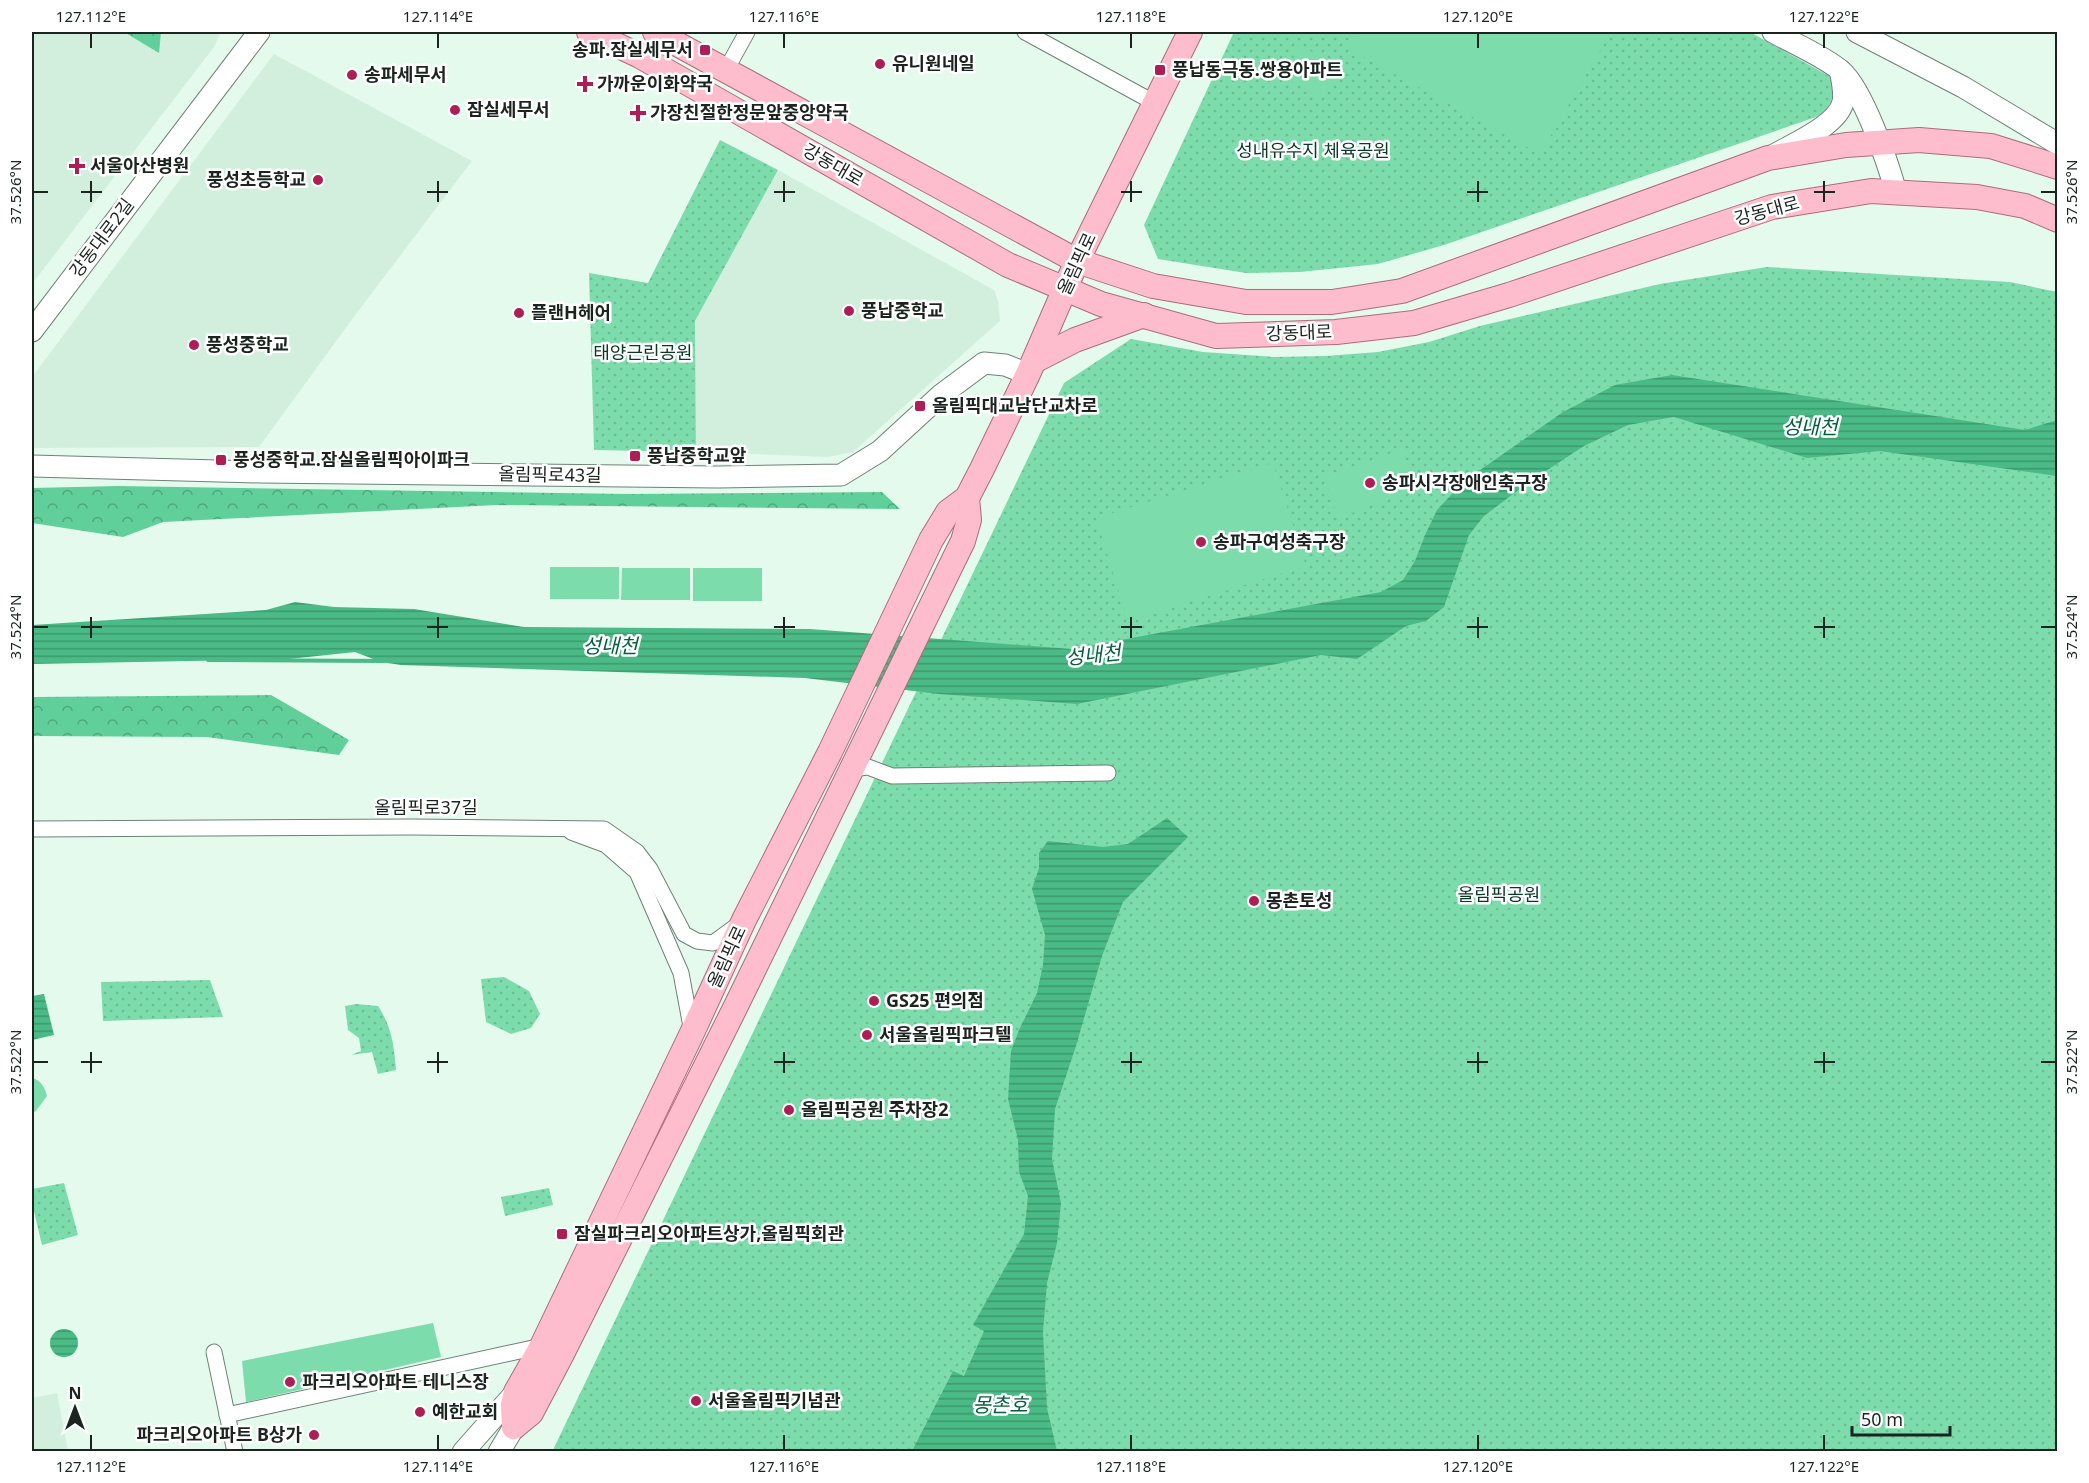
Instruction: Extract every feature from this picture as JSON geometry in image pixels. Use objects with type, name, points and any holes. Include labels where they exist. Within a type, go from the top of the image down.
[{"type":"main road","name":"강동대로","points":[[589,32],[640,56],[1008,265],[1101,304],[1216,336],[1336,332],[1414,323],[1509,296],[1772,207],[1871,190],[1977,197],[2025,206],[2058,220]]},
{"type":"main road","name":"강동대로","points":[[656,32],[1077,261],[1153,286],[1246,302],[1332,302],[1402,291],[1768,158],[1846,145],[1919,140],[1991,146],[2058,167]]},
{"type":"main road","name":"올림픽로","points":[[514,1427],[513,1405],[516,1392],[542,1346],[744,920],[830,752],[931,540],[948,512],[967,498],[1031,368],[1077,261],[1191,32]]},
{"type":"main road","points":[[1031,368],[1075,340],[1144,315]]},
{"type":"main road","name":"올림픽로","points":[[514,1427],[531,1413],[562,1354],[963,541],[969,520],[967,498]]},
{"type":"street","name":"강동대로2길","points":[[32,331],[259,32]]},
{"type":"street","points":[[726,70],[747,32]]},
{"type":"street","points":[[1025,32],[1155,103]]},
{"type":"street","points":[[1773,32],[1840,70],[1852,81],[1880,142],[1896,192]]},
{"type":"street","points":[[1857,32],[1963,87],[2058,144]]},
{"type":"street","points":[[1883,32],[1895,36],[2058,127]]},
{"type":"street","points":[[1768,158],[1818,130],[1838,115],[1843,102],[1840,70]]},
{"type":"street","name":"올림픽로43길","points":[[32,466],[268,472],[718,477],[842,475],[880,452],[941,395],[984,363],[1031,368]]},
{"type":"street","points":[[854,764],[892,776],[1108,773]]},
{"type":"street","points":[[563,828],[604,829],[637,852],[650,869],[684,934],[697,941],[713,943],[744,920]]},
{"type":"street","name":"올림픽로37길","points":[[32,829],[563,828],[606,845],[638,872],[681,973],[692,1033]]},
{"type":"street","points":[[227,1415],[542,1346]]},
{"type":"street","points":[[214,1352],[235,1452]]},
{"type":"street","points":[[463,1452],[516,1392]]},
{"type":"street","name":"올림픽로","points":[[499,1452],[514,1427]]},
{"type":"shaded area","name":"서울아산병원","points":[[32,32],[221,32],[214,47],[32,284]]},
{"type":"shaded area","points":[[274,54],[472,161],[259,447],[32,448],[32,377]]},
{"type":"shaded area","name":"풍납중학교","points":[[778,170],[994,290],[998,301],[1000,321],[853,452],[828,457],[696,452],[695,321]]},
{"type":"shaded area","points":[[57,1393],[68,1451],[32,1451],[32,1398]]},
{"type":"green space","points":[[124,32],[161,32],[159,53]]},
{"type":"green space","name":"성내유수지 체육공원","points":[[1234,32],[1750,32],[1829,76],[1833,94],[1826,109],[1816,117],[1444,245],[1378,264],[1300,272],[1246,273],[1158,259],[1144,225]]},
{"type":"green space","points":[[1359,32],[1611,32],[1540,154],[1349,49]]},
{"type":"green space","points":[[1300,45],[1339,67],[1321,99],[1283,76]]},
{"type":"green space","name":"태양근린공원","points":[[720,140],[778,170],[695,321],[696,452],[594,450],[589,273],[648,283]]},
{"type":"green space","name":"올림픽공원","points":[[1767,267],[2010,282],[2057,292],[2057,1451],[552,1452],[1064,383],[1131,339],[1203,352],[1274,357],[1378,352],[1429,342],[1480,326],[1660,284]]},
{"type":"green space","name":"송파시각장애인축구장","points":[[1402,449],[1416,489],[1338,518],[1324,477]]},
{"type":"green space","name":"송파구여성축구장","points":[[1273,463],[1306,566],[1128,621],[1096,518]]},
{"type":"green space","points":[[118,486],[627,494],[882,492],[900,509],[496,505],[163,522],[123,537],[32,523],[32,488]]},
{"type":"green space","points":[[550,567],[619,567],[619,599],[550,599]]},
{"type":"green space","points":[[622,568],[690,568],[690,600],[621,600]]},
{"type":"green space","points":[[693,568],[762,568],[762,601],[693,601]]},
{"type":"green space","points":[[271,695],[349,740],[339,755],[207,737],[32,736],[32,697]]},
{"type":"green space","points":[[504,977],[529,991],[540,1014],[531,1028],[511,1034],[486,1022],[481,979]]},
{"type":"green space","points":[[210,980],[223,1017],[103,1021],[101,982]]},
{"type":"green space","points":[[356,1004],[378,1006],[392,1037],[396,1070],[378,1074],[372,1052],[351,1055],[361,1051],[359,1038],[348,1030],[345,1006]]},
{"type":"green space","points":[[32,1078],[42,1085],[47,1096],[32,1113]]},
{"type":"green space","points":[[64,1183],[78,1235],[42,1245],[32,1203],[32,1189]]},
{"type":"green space","points":[[549,1188],[553,1205],[505,1216],[501,1197]]},
{"type":"green space","name":"파크리오아파트 테니스장","points":[[433,1323],[441,1357],[246,1402],[242,1361]]},
{"type":"water","name":"성내천","points":[[1672,375],[2025,430],[2057,420],[2057,476],[1880,451],[1807,458],[1674,417],[1628,425],[1584,446],[1529,482],[1484,516],[1469,535],[1444,607],[1426,621],[1406,626],[1357,659],[1321,655],[1077,704],[939,694],[805,678],[401,665],[381,662],[355,652],[289,659],[32,664],[32,625],[266,610],[295,602],[334,607],[414,609],[524,627],[810,629],[1072,649],[1381,592],[1403,580],[1415,561],[1437,510],[1463,482],[1563,412],[1615,385]]},
{"type":"water","name":"몽촌호","points":[[1167,818],[1188,837],[1123,902],[1102,956],[1055,1109],[1052,1159],[1061,1203],[1057,1243],[1047,1283],[1043,1332],[1047,1408],[1057,1451],[912,1451],[953,1371],[964,1376],[984,1331],[973,1325],[1024,1234],[1028,1196],[1019,1172],[1018,1140],[1008,1099],[1011,1051],[1037,993],[1043,965],[1045,935],[1032,889],[1039,868],[1039,853],[1048,841],[1103,847],[1128,844]]},
{"type":"water","points":[[44,994],[54,1035],[32,1040],[32,996]]},
{"type":"water","points":[[64,1329],[74,1333],[78,1343],[74,1353],[64,1357],[54,1353],[50,1343],[54,1333]]},
{"type":"waterway","name":"성내천","points":[[208,660],[384,661]]},
{"type":"place","name":"송파.잠실세무서","points":[[705,50]]},
{"type":"place","name":"유니원네일","points":[[880,64]]},
{"type":"place","name":"풍납동극동.쌍용아파트","points":[[1160,70]]},
{"type":"place","name":"송파세무서","points":[[352,75]]},
{"type":"place","name":"가까운이화약국","points":[[585,84]]},
{"type":"place","name":"잠실세무서","points":[[455,110]]},
{"type":"place","name":"가장친절한정문앞중앙약국","points":[[638,113]]},
{"type":"place","name":"서울아산병원","points":[[77,166]]},
{"type":"place","name":"풍성초등학교","points":[[318,180]]},
{"type":"place","name":"풍납중학교","points":[[849,311]]},
{"type":"place","name":"플랜H헤어","points":[[519,313]]},
{"type":"place","name":"풍성중학교","points":[[194,345]]},
{"type":"place","name":"올림픽대교남단교차로","points":[[920,406]]},
{"type":"place","name":"풍납중학교앞","points":[[635,456]]},
{"type":"place","name":"풍성중학교.잠실올림픽아이파크","points":[[221,460]]},
{"type":"place","name":"송파시각장애인축구장","points":[[1370,483]]},
{"type":"place","name":"송파구여성축구장","points":[[1201,542]]},
{"type":"place","name":"몽촌토성","points":[[1254,901]]},
{"type":"place","name":"GS25 편의점","points":[[874,1001]]},
{"type":"place","name":"서울올림픽파크텔","points":[[867,1035]]},
{"type":"place","name":"올림픽공원 주차장2","points":[[789,1110]]},
{"type":"place","name":"잠실파크리오아파트상가,올림픽회관","points":[[562,1234]]},
{"type":"place","name":"파크리오아파트 테니스장","points":[[290,1382]]},
{"type":"place","name":"서울올림픽기념관","points":[[696,1401]]},
{"type":"place","name":"예한교회","points":[[420,1412]]},
{"type":"place","name":"파크리오아파트 B상가","points":[[314,1435]]}]
